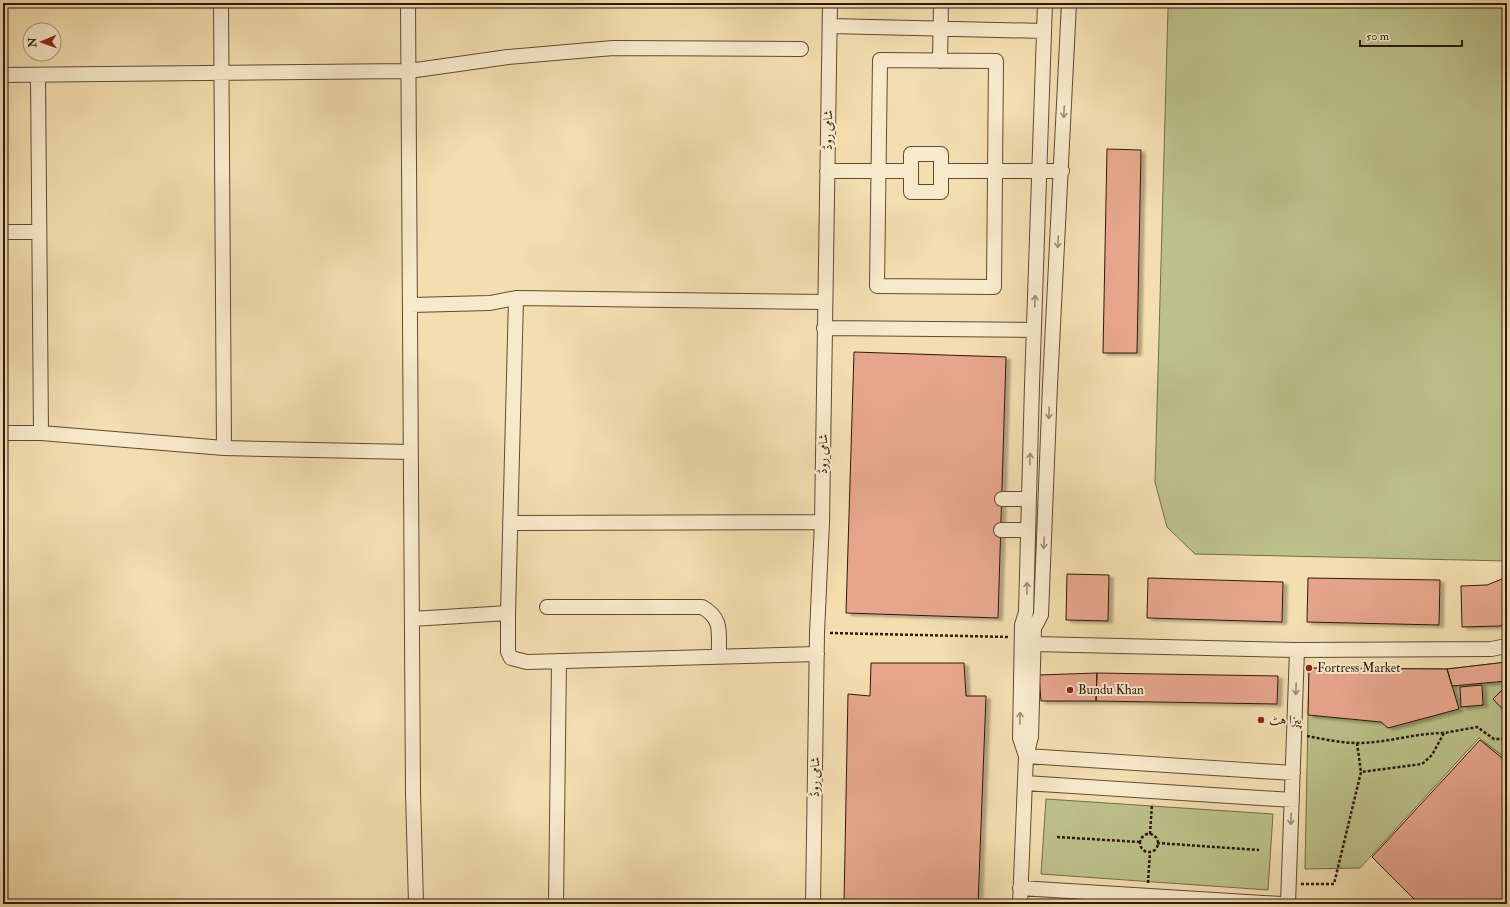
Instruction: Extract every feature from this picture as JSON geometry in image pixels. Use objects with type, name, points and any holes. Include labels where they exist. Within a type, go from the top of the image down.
[{"type":"street","points":[[221,3],[224,448]]},
{"type":"street","points":[[408,3],[411,305],[410,452],[413,854],[416,904]]},
{"type":"street","name":"شامی روڈ","points":[[813,904],[817,633],[822,522],[830,3]]},
{"type":"street","points":[[940,61],[941,3]]},
{"type":"street","points":[[1020,904],[1026,756],[1031,737],[1027,641],[1022,625],[1026,612],[1045,3]]},
{"type":"street","points":[[1059,3],[1058,73],[1065,91]]},
{"type":"street","points":[[1027,641],[1041,615],[1050,385],[1062,171],[1069,3]]},
{"type":"street","points":[[830,26],[940,27],[1044,25],[1059,20]]},
{"type":"street","points":[[3,75],[409,71],[508,57],[613,48],[801,49]]},
{"type":"street","points":[[880,60],[996,61],[995,171],[994,287],[877,286],[880,60]]},
{"type":"street","points":[[38,75],[40,433]]},
{"type":"street","points":[[911,154],[941,154],[940,171],[941,192],[911,192],[911,154]]},
{"type":"street","points":[[827,171],[911,171]]},
{"type":"street","points":[[940,171],[1062,171]]},
{"type":"street","points":[[3,232],[39,232]]},
{"type":"street","points":[[411,305],[490,303],[516,298],[825,302]]},
{"type":"street","points":[[516,298],[508,613],[508,652],[511,658],[527,662],[817,654]]},
{"type":"street","points":[[824,328],[1034,330]]},
{"type":"street","points":[[1032,385],[1050,385]]},
{"type":"street","points":[[3,433],[40,433],[224,448],[410,452]]},
{"type":"street","points":[[1002,499],[1029,499]]},
{"type":"street","points":[[510,523],[822,522]]},
{"type":"street","points":[[1001,530],[1028,530]]},
{"type":"street","points":[[547,607],[702,607],[713,614],[717,621],[719,656]]},
{"type":"street","points":[[412,619],[508,613]]},
{"type":"street","points":[[1027,641],[1297,650],[1476,649],[1507,646]]},
{"type":"street","points":[[1288,904],[1297,650]]},
{"type":"street","points":[[556,904],[559,661]]},
{"type":"street","points":[[1026,756],[1293,773]]},
{"type":"street","points":[[1025,783],[1292,800]]},
{"type":"street","points":[[1020,888],[1281,904]]},
{"type":"path","points":[[817,633],[1027,641]]},
{"type":"path","points":[[1294,735],[1357,743],[1384,741],[1427,733],[1444,733],[1478,727],[1494,739],[1507,739]]},
{"type":"path","points":[[1361,772],[1422,764],[1432,755],[1444,733]]},
{"type":"path","points":[[1289,883],[1334,884],[1361,772],[1357,743]]},
{"type":"path","points":[[1150,834],[1152,791]]},
{"type":"path","points":[[1150,834],[1156,838],[1157,843],[1156,848],[1150,852],[1142,849],[1140,842],[1143,836],[1150,834]]},
{"type":"path","points":[[1057,837],[1140,842]]},
{"type":"path","points":[[1157,843],[1258,850]]},
{"type":"path","points":[[1147,896],[1150,852]]},
{"type":"green space","points":[[1170,3],[1507,3],[1507,561],[1195,554],[1167,527],[1155,482],[1168,8]]},
{"type":"green space","points":[[1507,662],[1507,759],[1479,738],[1360,868],[1305,869],[1309,668],[1447,669]]},
{"type":"green space","points":[[1046,799],[1273,814],[1268,890],[1041,874]]},
{"type":"building","points":[[1107,149],[1141,150],[1137,353],[1103,353]]},
{"type":"building","points":[[854,352],[1006,357],[998,618],[846,613]]},
{"type":"building","points":[[1067,574],[1109,575],[1108,621],[1066,620]]},
{"type":"building","points":[[1507,577],[1507,622],[1500,626],[1462,627],[1461,586],[1487,585]]},
{"type":"building","points":[[1148,578],[1283,582],[1282,622],[1147,618]]},
{"type":"building","points":[[1308,578],[1440,580],[1439,625],[1307,622]]},
{"type":"building","points":[[1507,662],[1507,681],[1452,686],[1447,669]]},
{"type":"building","points":[[871,663],[964,663],[966,696],[986,696],[978,904],[844,904],[848,694],[870,696]]},
{"type":"building","points":[[1309,668],[1447,669],[1459,709],[1388,728],[1381,722],[1308,715]]},
{"type":"building","points":[[1097,673],[1096,701],[1041,701],[1039,675]]},
{"type":"building","points":[[1097,673],[1278,676],[1277,704],[1096,701]]},
{"type":"building","points":[[1482,685],[1483,705],[1461,707],[1460,687]]},
{"type":"building","points":[[1507,685],[1507,714],[1493,699]]},
{"type":"building","points":[[1480,740],[1507,762],[1507,904],[1419,904],[1372,857]]},
{"type":"place","name":"Fortress Market","points":[[1309,668]]},
{"type":"place","name":"Bundu Khan","points":[[1070,690]]},
{"type":"place","name":"پیزا ہٹ","points":[[1261,720]]}]
